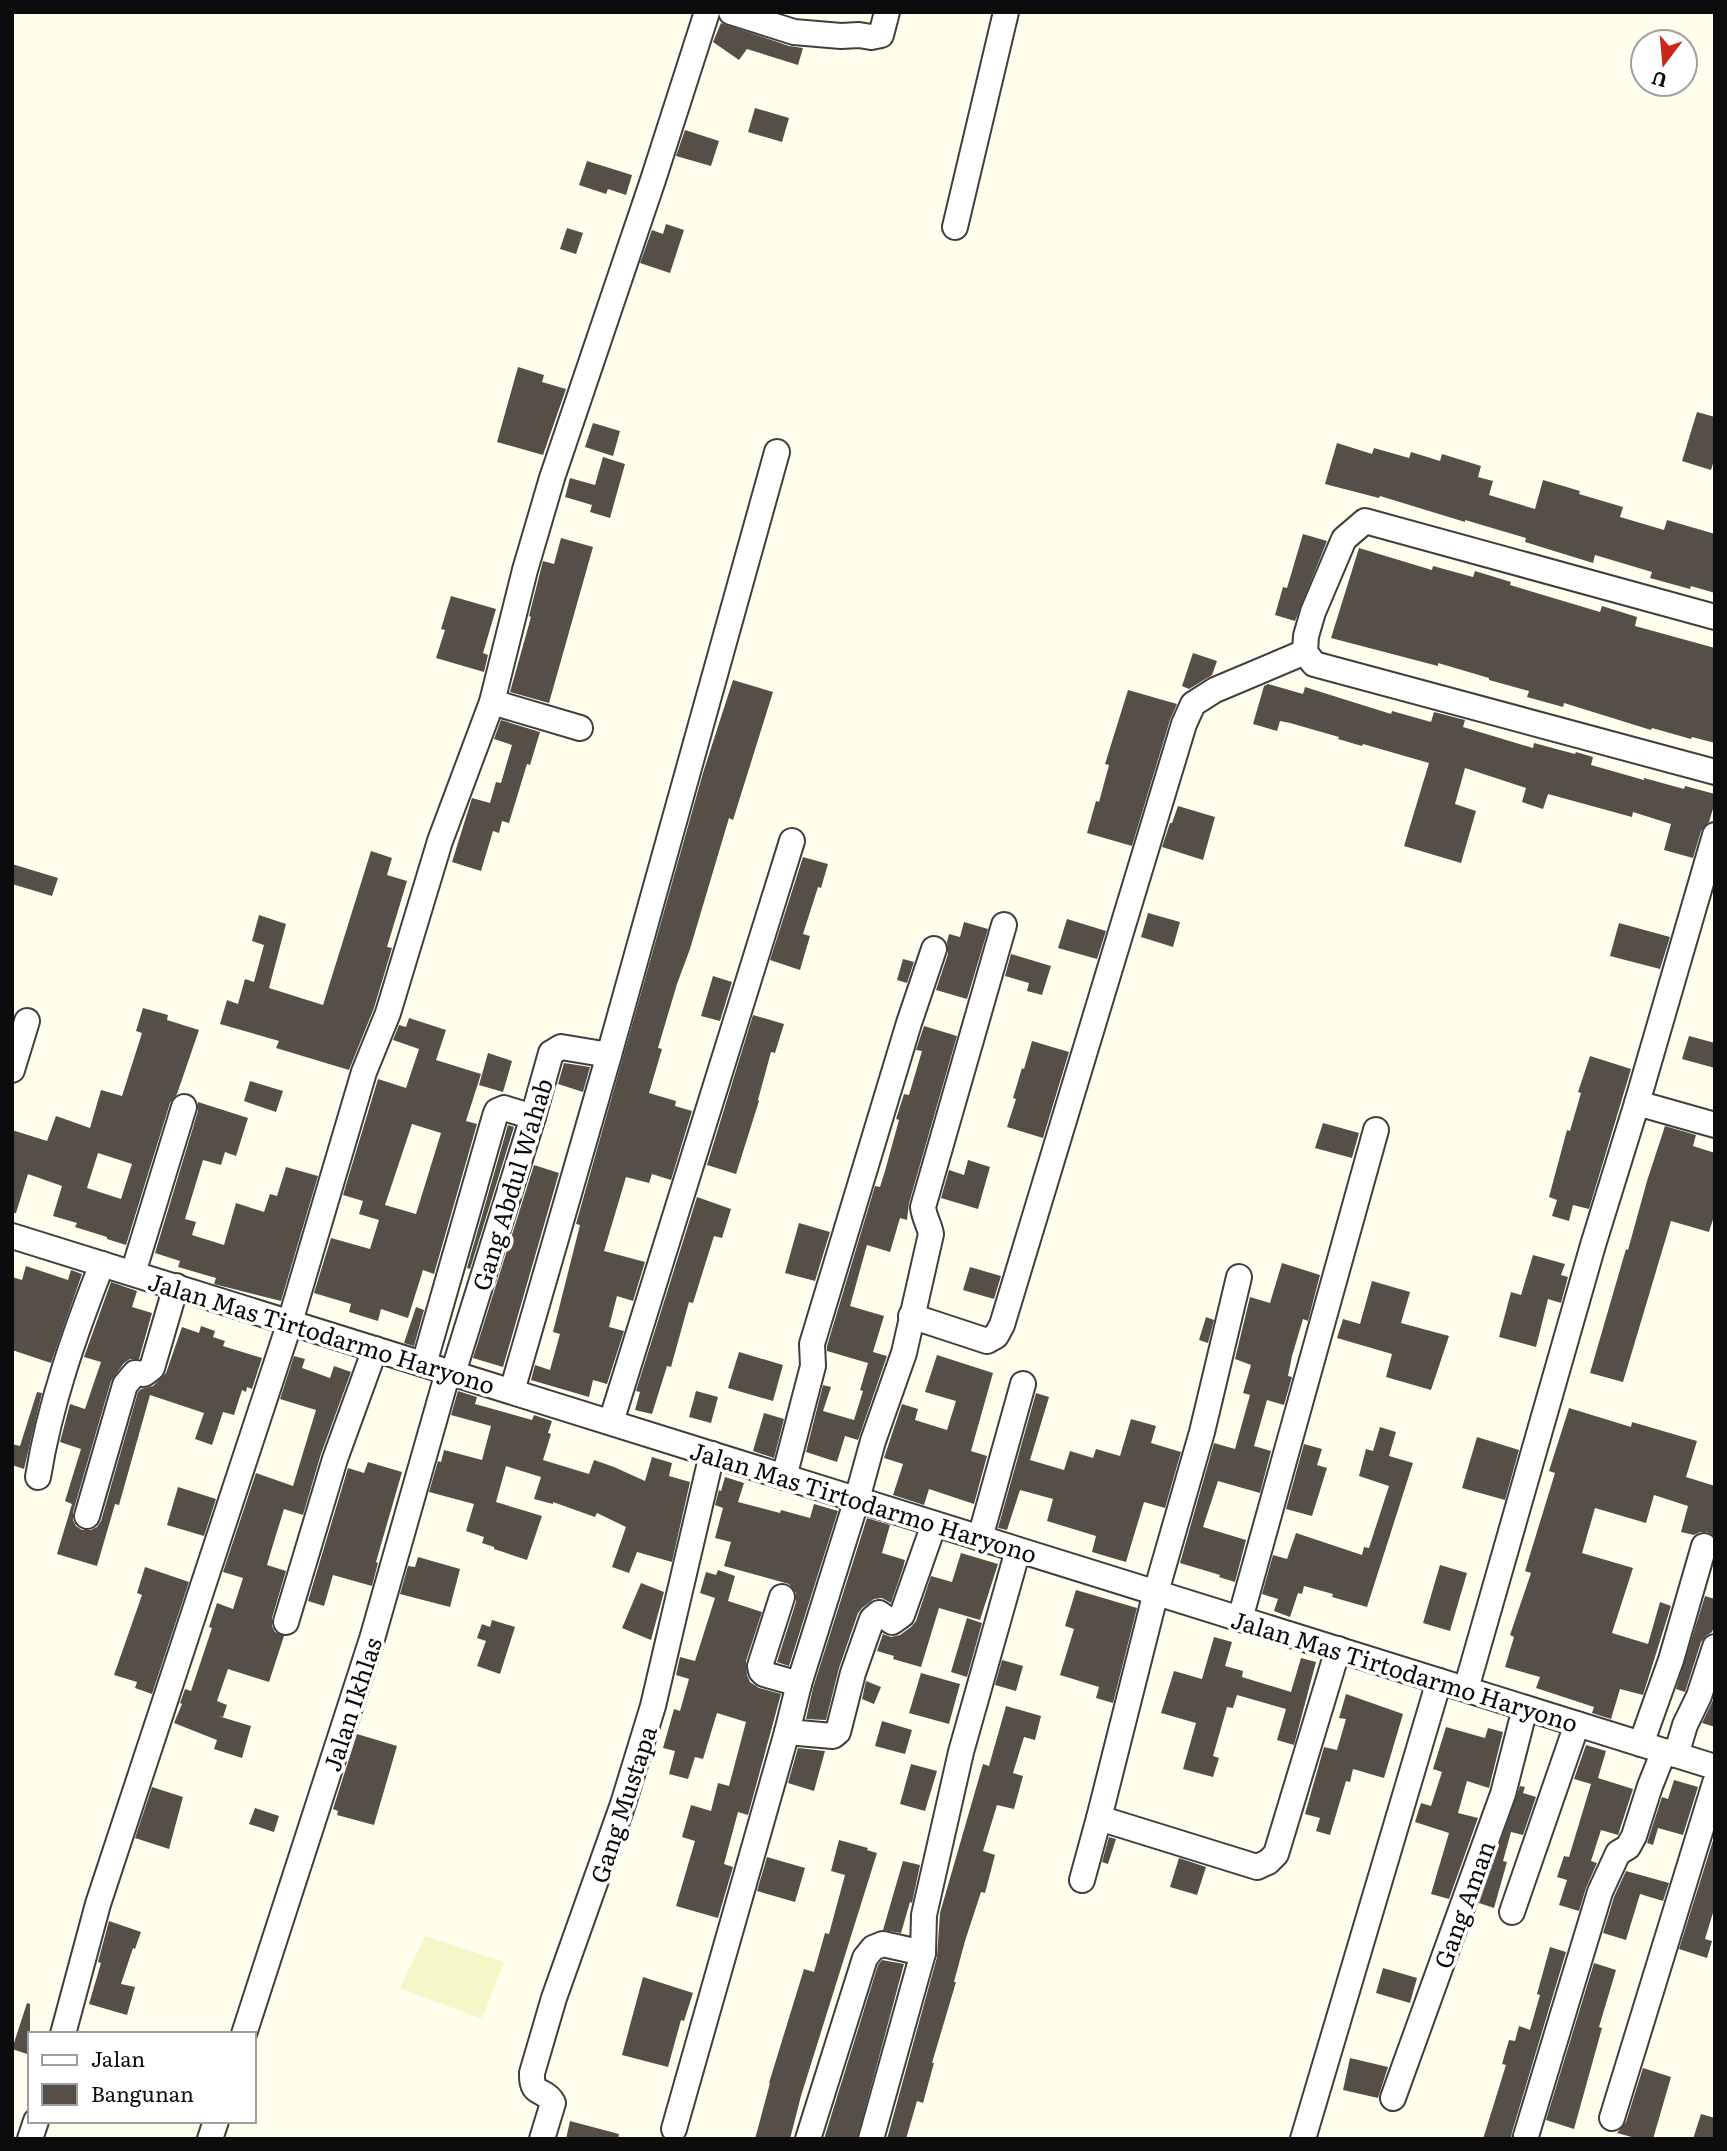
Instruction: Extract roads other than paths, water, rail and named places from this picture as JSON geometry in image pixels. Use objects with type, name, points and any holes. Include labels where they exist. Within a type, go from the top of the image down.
[{"type":"street","points":[[64,2032],[98,1905],[290,1322],[364,1072],[388,1013],[440,841],[492,702],[525,570],[552,478],[707,12]]},
{"type":"street","points":[[732,12],[794,32],[841,36],[859,34],[871,37],[881,34],[887,12]]},
{"type":"street","points":[[955,228],[1006,12]]},
{"type":"street","points":[[512,1391],[777,452]]},
{"type":"street","points":[[1715,617],[1365,521],[1344,539],[1314,612],[1306,636],[1305,652],[1314,664],[1715,772]]},
{"type":"street","points":[[911,1316],[987,1340],[996,1336],[1002,1325],[1184,724],[1193,705],[1215,690],[1305,652]]},
{"type":"street","points":[[492,702],[580,728]]},
{"type":"street","points":[[1466,1689],[1593,1245],[1715,835]]},
{"type":"street","points":[[611,1422],[792,841]]},
{"type":"street","points":[[674,2129],[788,1732],[799,1684],[873,1441],[904,1353],[931,1234],[923,1207],[1004,925]]},
{"type":"street","points":[[784,1476],[813,1366],[812,1344],[933,949]]},
{"type":"street","points":[[12,1070],[27,1021]]},
{"type":"street","name":"Gang Abdul Wahab","points":[[450,1372],[533,1117],[551,1053],[561,1047],[609,1055]]},
{"type":"street","points":[[1637,1103],[1715,1125]]},
{"type":"street","points":[[132,1273],[184,1107]]},
{"type":"street","points":[[424,1364],[497,1111],[504,1108],[533,1117]]},
{"type":"street","points":[[1240,1619],[1376,1130]]},
{"type":"street","name":"Jalan Mas Tirtodarmo Haryono","points":[[12,1236],[1715,1767]]},
{"type":"street","points":[[38,1477],[45,1436],[71,1347],[102,1264]]},
{"type":"street","points":[[1082,1880],[1156,1592],[1202,1432],[1239,1277]]},
{"type":"street","points":[[87,1516],[125,1385],[135,1373],[144,1374],[152,1368],[176,1286]]},
{"type":"street","points":[[286,1622],[335,1459],[375,1349]]},
{"type":"street","name":"Jalan Ikhlas","points":[[245,2032],[372,1639],[450,1372]]},
{"type":"street","points":[[980,1538],[1023,1384]]},
{"type":"street","name":"Gang Mustapa","points":[[542,2139],[553,2103],[550,2097],[536,2091],[532,2084],[532,2073],[554,1998],[623,1804],[653,1706],[712,1454]]},
{"type":"street","points":[[788,1732],[833,1736],[838,1732],[853,1673],[872,1619],[879,1614],[892,1622],[902,1615],[934,1524]]},
{"type":"street","points":[[1526,2136],[1600,1892],[1618,1853],[1628,1847],[1634,1836],[1650,1786],[1660,1750],[1671,1660],[1704,1546]]},
{"type":"street","points":[[871,2139],[923,1953],[924,1915],[961,1752],[1018,1549]]},
{"type":"street","points":[[782,1597],[760,1666],[764,1674],[799,1684]]},
{"type":"street","points":[[1660,1750],[1685,1725],[1699,1696],[1715,1647]]},
{"type":"street","points":[[1099,1818],[1257,1867],[1268,1863],[1276,1854],[1338,1649]]},
{"type":"street","points":[[1303,2139],[1439,1681]]},
{"type":"street","name":"Gang Aman","points":[[1393,2098],[1503,1794],[1525,1708]]},
{"type":"street","points":[[1512,1912],[1577,1724]]},
{"type":"street","points":[[1612,2118],[1715,1783]]},
{"type":"street","points":[[808,2139],[865,1958],[873,1948],[883,1944],[923,1953]]}]
